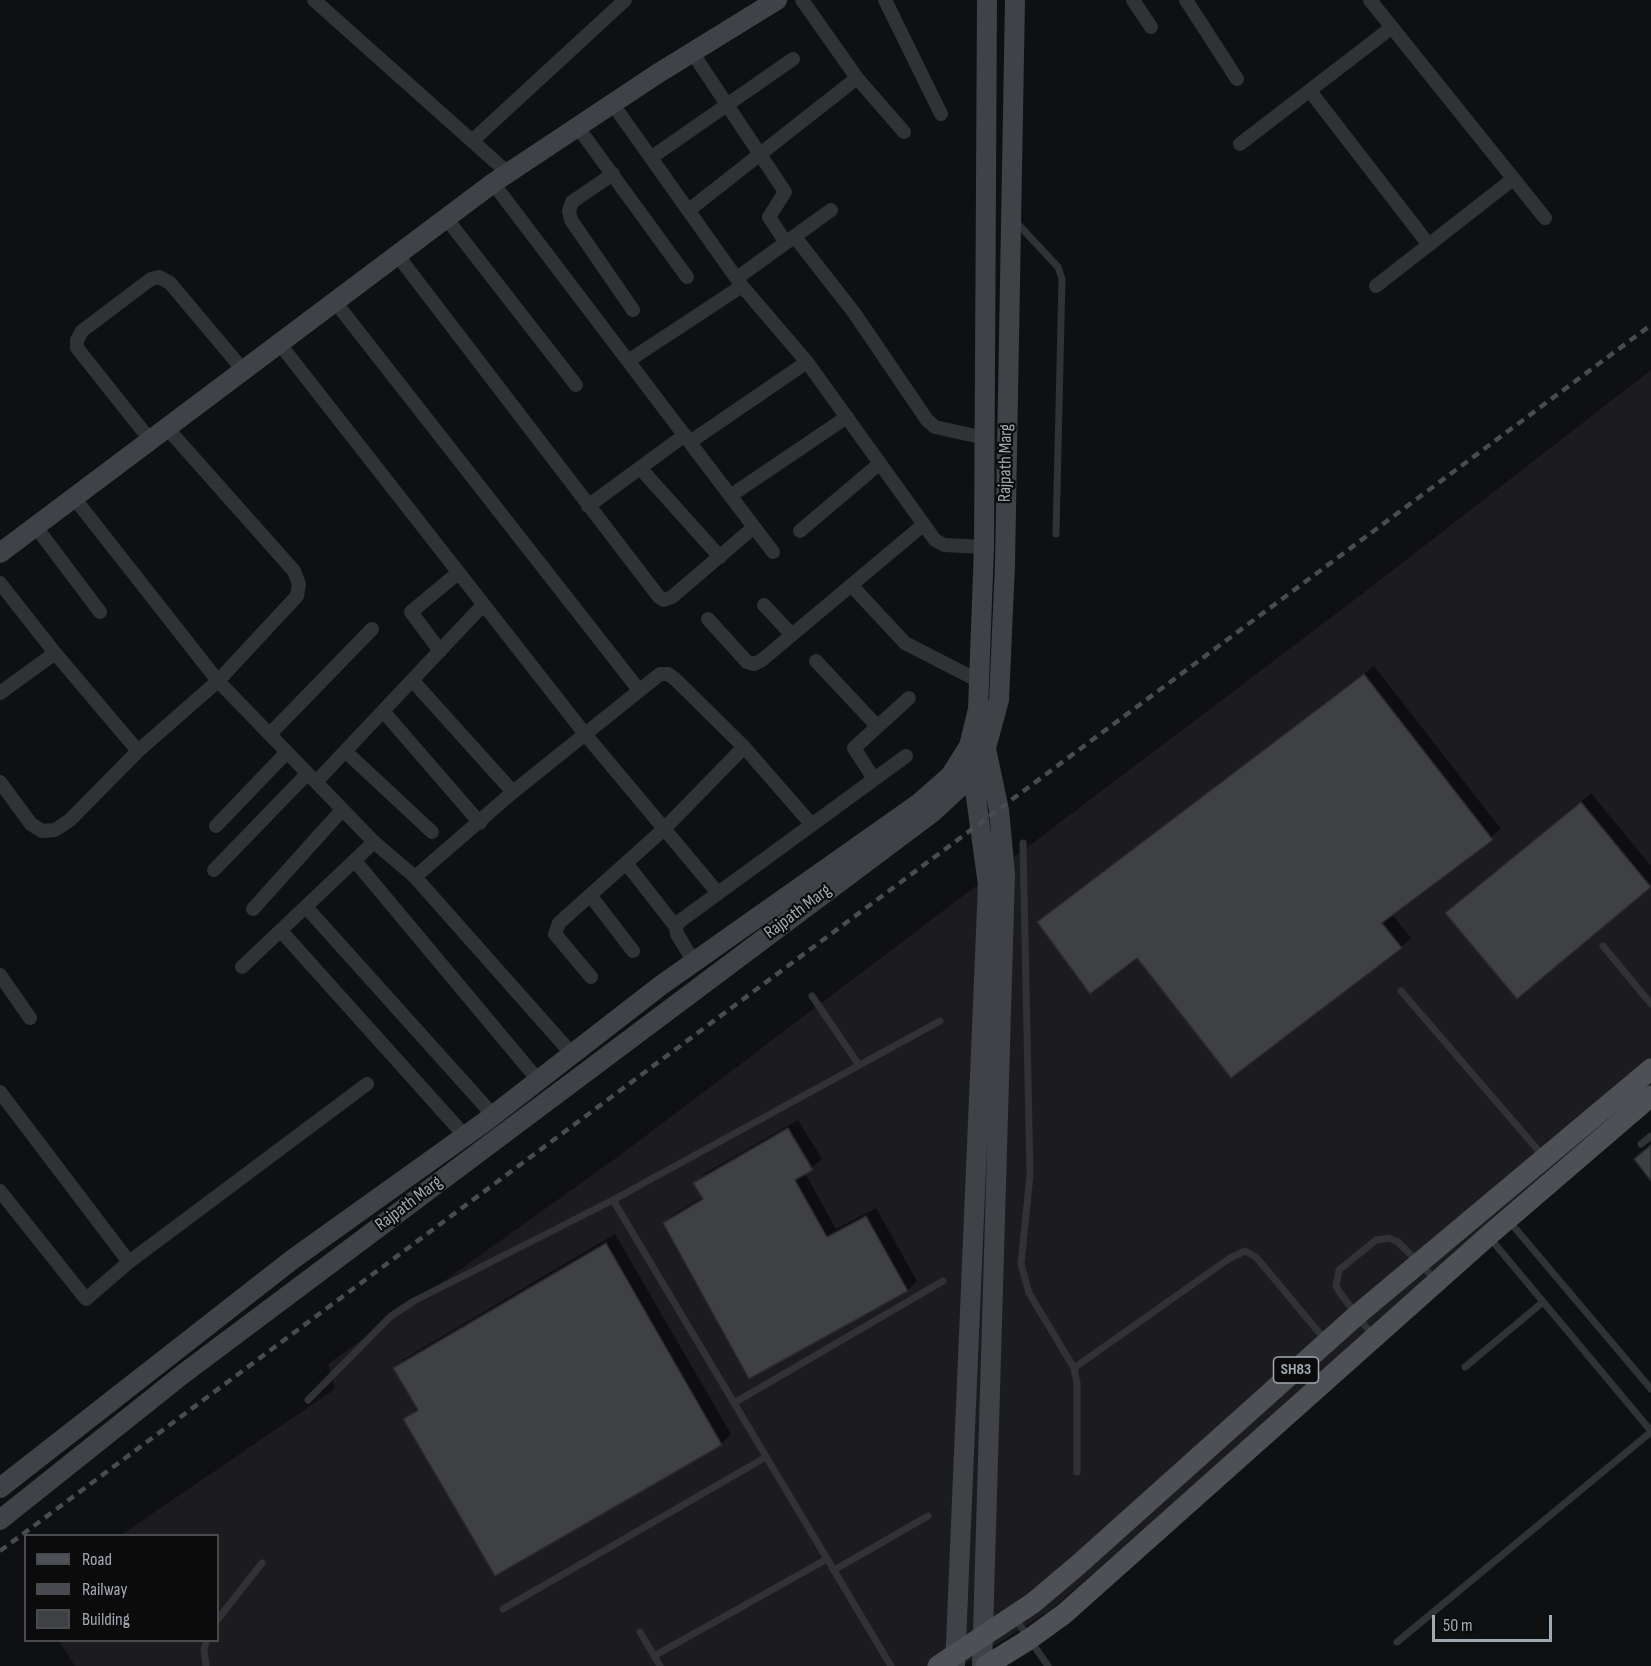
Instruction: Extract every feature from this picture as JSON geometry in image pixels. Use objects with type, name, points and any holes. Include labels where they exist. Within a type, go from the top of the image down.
[{"type":"main road","points":[[0,553],[501,178],[612,103],[777,0]]},
{"type":"main road","name":"Rajpath Marg","points":[[0,1520],[192,1367],[933,812],[973,775],[977,747],[984,547],[987,0]]},
{"type":"main road","name":"Rajpath Marg","points":[[0,1488],[293,1259],[465,1136],[694,962],[918,804],[950,776],[977,747],[999,689],[1005,564],[1015,0]]},
{"type":"main road","name":"Rajpath Marg","points":[[977,747],[999,810],[1005,874],[992,1652]]},
{"type":"main road","points":[[949,1662],[988,885],[973,775]]},
{"type":"main road","name":"SH83","points":[[992,1652],[1013,1616],[1078,1565],[1357,1315],[1651,1069]]},
{"type":"main road","name":"SH83","points":[[949,1662],[992,1652],[1028,1640],[1064,1614],[1507,1219],[1651,1096]]},
{"type":"street","points":[[314,0],[472,141],[501,178],[628,361],[773,552]]},
{"type":"street","points":[[472,141],[626,0]]},
{"type":"street","points":[[802,0],[858,78],[904,132]]},
{"type":"street","points":[[885,0],[942,114]]},
{"type":"street","points":[[1133,0],[1151,27]]},
{"type":"street","points":[[1186,0],[1237,79]]},
{"type":"street","points":[[1370,0],[1545,218]]},
{"type":"street","points":[[1240,144],[1391,28]]},
{"type":"street","points":[[692,52],[785,192],[769,217],[855,314],[927,420],[935,427],[985,438]]},
{"type":"street","points":[[652,157],[793,59]]},
{"type":"street","points":[[689,210],[858,78]]},
{"type":"street","points":[[1310,91],[1429,245]]},
{"type":"street","points":[[612,103],[740,282],[807,362],[934,540],[944,545],[984,547]]},
{"type":"street","points":[[577,126],[687,277]]},
{"type":"street","points":[[613,174],[572,202],[569,211],[571,220],[633,310]]},
{"type":"street","points":[[1376,286],[1513,179]]},
{"type":"street","points":[[628,361],[740,282],[790,240],[831,210]]},
{"type":"street","points":[[446,218],[576,385]]},
{"type":"street","points":[[398,256],[588,506],[653,590],[664,600],[754,527]]},
{"type":"street","points":[[151,441],[77,348],[77,340],[82,331],[142,286],[159,277],[170,283],[244,371]]},
{"type":"street","points":[[336,303],[639,690]]},
{"type":"street","points":[[279,344],[585,734],[717,892]]},
{"type":"street","points":[[588,506],[640,468],[807,362]]},
{"type":"street","points":[[730,496],[847,417]]},
{"type":"street","points":[[0,782],[31,824],[42,831],[55,830],[70,820],[138,751],[218,681],[297,596],[299,584],[294,571],[167,428]]},
{"type":"street","points":[[800,531],[879,464]]},
{"type":"street","points":[[640,468],[720,556]]},
{"type":"street","points":[[75,499],[218,681],[374,842],[415,877],[572,1054]]},
{"type":"street","points":[[708,619],[747,662],[754,664],[762,660],[922,525]]},
{"type":"street","points":[[36,527],[100,612]]},
{"type":"street","points":[[440,651],[411,612],[458,573]]},
{"type":"street","points":[[0,583],[55,653],[138,751]]},
{"type":"street","points":[[851,585],[905,643],[979,681]]},
{"type":"street","points":[[214,870],[312,778],[345,751],[483,604]]},
{"type":"street","points":[[764,605],[792,635]]},
{"type":"street","points":[[270,734],[372,629]]},
{"type":"street","points":[[0,693],[55,653]]},
{"type":"street","points":[[816,661],[877,726]]},
{"type":"street","points":[[415,877],[513,792],[660,674],[668,674],[744,747],[812,825]]},
{"type":"street","points":[[412,680],[513,792]]},
{"type":"street","points":[[874,779],[854,748],[909,698]]},
{"type":"street","points":[[383,711],[480,823]]},
{"type":"street","points":[[591,977],[555,934],[559,923],[663,830],[744,747]]},
{"type":"street","points":[[345,751],[432,832]]},
{"type":"street","points":[[216,826],[287,752]]},
{"type":"street","points":[[676,927],[717,892],[906,756]]},
{"type":"street","points":[[253,909],[342,810]]},
{"type":"street","points":[[242,967],[374,842]]},
{"type":"street","points":[[355,861],[538,1080]]},
{"type":"street","points":[[626,863],[676,927],[677,934],[694,962]]},
{"type":"street","points":[[590,895],[633,951]]},
{"type":"street","points":[[306,907],[493,1115]]},
{"type":"street","points":[[281,931],[465,1136]]},
{"type":"street","points":[[0,975],[30,1018]]},
{"type":"street","points":[[0,1191],[87,1299],[129,1262],[366,1084]]},
{"type":"street","points":[[0,1092],[129,1262]]},
{"type":"lane","points":[[1011,217],[1058,267],[1062,279],[1056,534]]},
{"type":"lane","points":[[1023,843],[1030,1175],[1021,1264],[1029,1293],[1074,1368],[1077,1383],[1077,1472]]},
{"type":"lane","points":[[1603,946],[1651,1004]]},
{"type":"lane","points":[[1401,991],[1546,1158]]},
{"type":"lane","points":[[812,996],[859,1065]]},
{"type":"lane","points":[[308,1400],[392,1316],[414,1301],[612,1200],[940,1021]]},
{"type":"lane","points":[[1641,1144],[1651,1136]]},
{"type":"lane","points":[[612,1200],[891,1666]]},
{"type":"lane","points":[[1507,1219],[1651,1389]]},
{"type":"lane","points":[[1016,1236],[1024,1232]]},
{"type":"lane","points":[[1396,1642],[1651,1431],[1488,1236]]},
{"type":"lane","points":[[1374,1338],[1336,1286],[1339,1269],[1382,1238],[1394,1239],[1421,1263],[1437,1282]]},
{"type":"lane","points":[[1074,1368],[1230,1258],[1245,1251],[1256,1257],[1327,1342]]},
{"type":"lane","points":[[734,1402],[943,1281]]},
{"type":"lane","points":[[1465,1368],[1543,1302]]},
{"type":"lane","points":[[503,1609],[766,1457]]},
{"type":"lane","points":[[834,1570],[928,1516]]},
{"type":"lane","points":[[654,1656],[827,1559]]},
{"type":"lane","points":[[219,1619],[262,1563]]},
{"type":"lane","points":[[1013,1616],[1048,1666]]},
{"type":"lane","points":[[640,1632],[660,1666]]},
{"type":"lane","points":[[206,1666],[204,1649],[207,1642]]},
{"type":"shaded area","points":[[1651,370],[1651,1087],[1051,1610],[962,1666],[75,1666],[60,1642],[219,1642],[219,1534],[122,1534],[335,1389],[328,1364],[623,1153],[1362,594]]},
{"type":"building","points":[[1364,674],[1493,840],[1382,923],[1402,948],[1231,1078],[1137,958],[1090,994],[1037,922]]},
{"type":"building","points":[[1581,802],[1651,887],[1517,999],[1445,913]]},
{"type":"building","points":[[788,1128],[813,1170],[795,1180],[827,1237],[866,1216],[908,1291],[749,1379],[663,1223],[703,1199],[693,1183]]},
{"type":"building","points":[[1651,1145],[1651,1181],[1634,1159]]},
{"type":"building","points":[[606,1243],[722,1445],[495,1576],[403,1419],[418,1410],[393,1368]]},
{"type":"railway","points":[[0,1551],[1651,325]]}]
